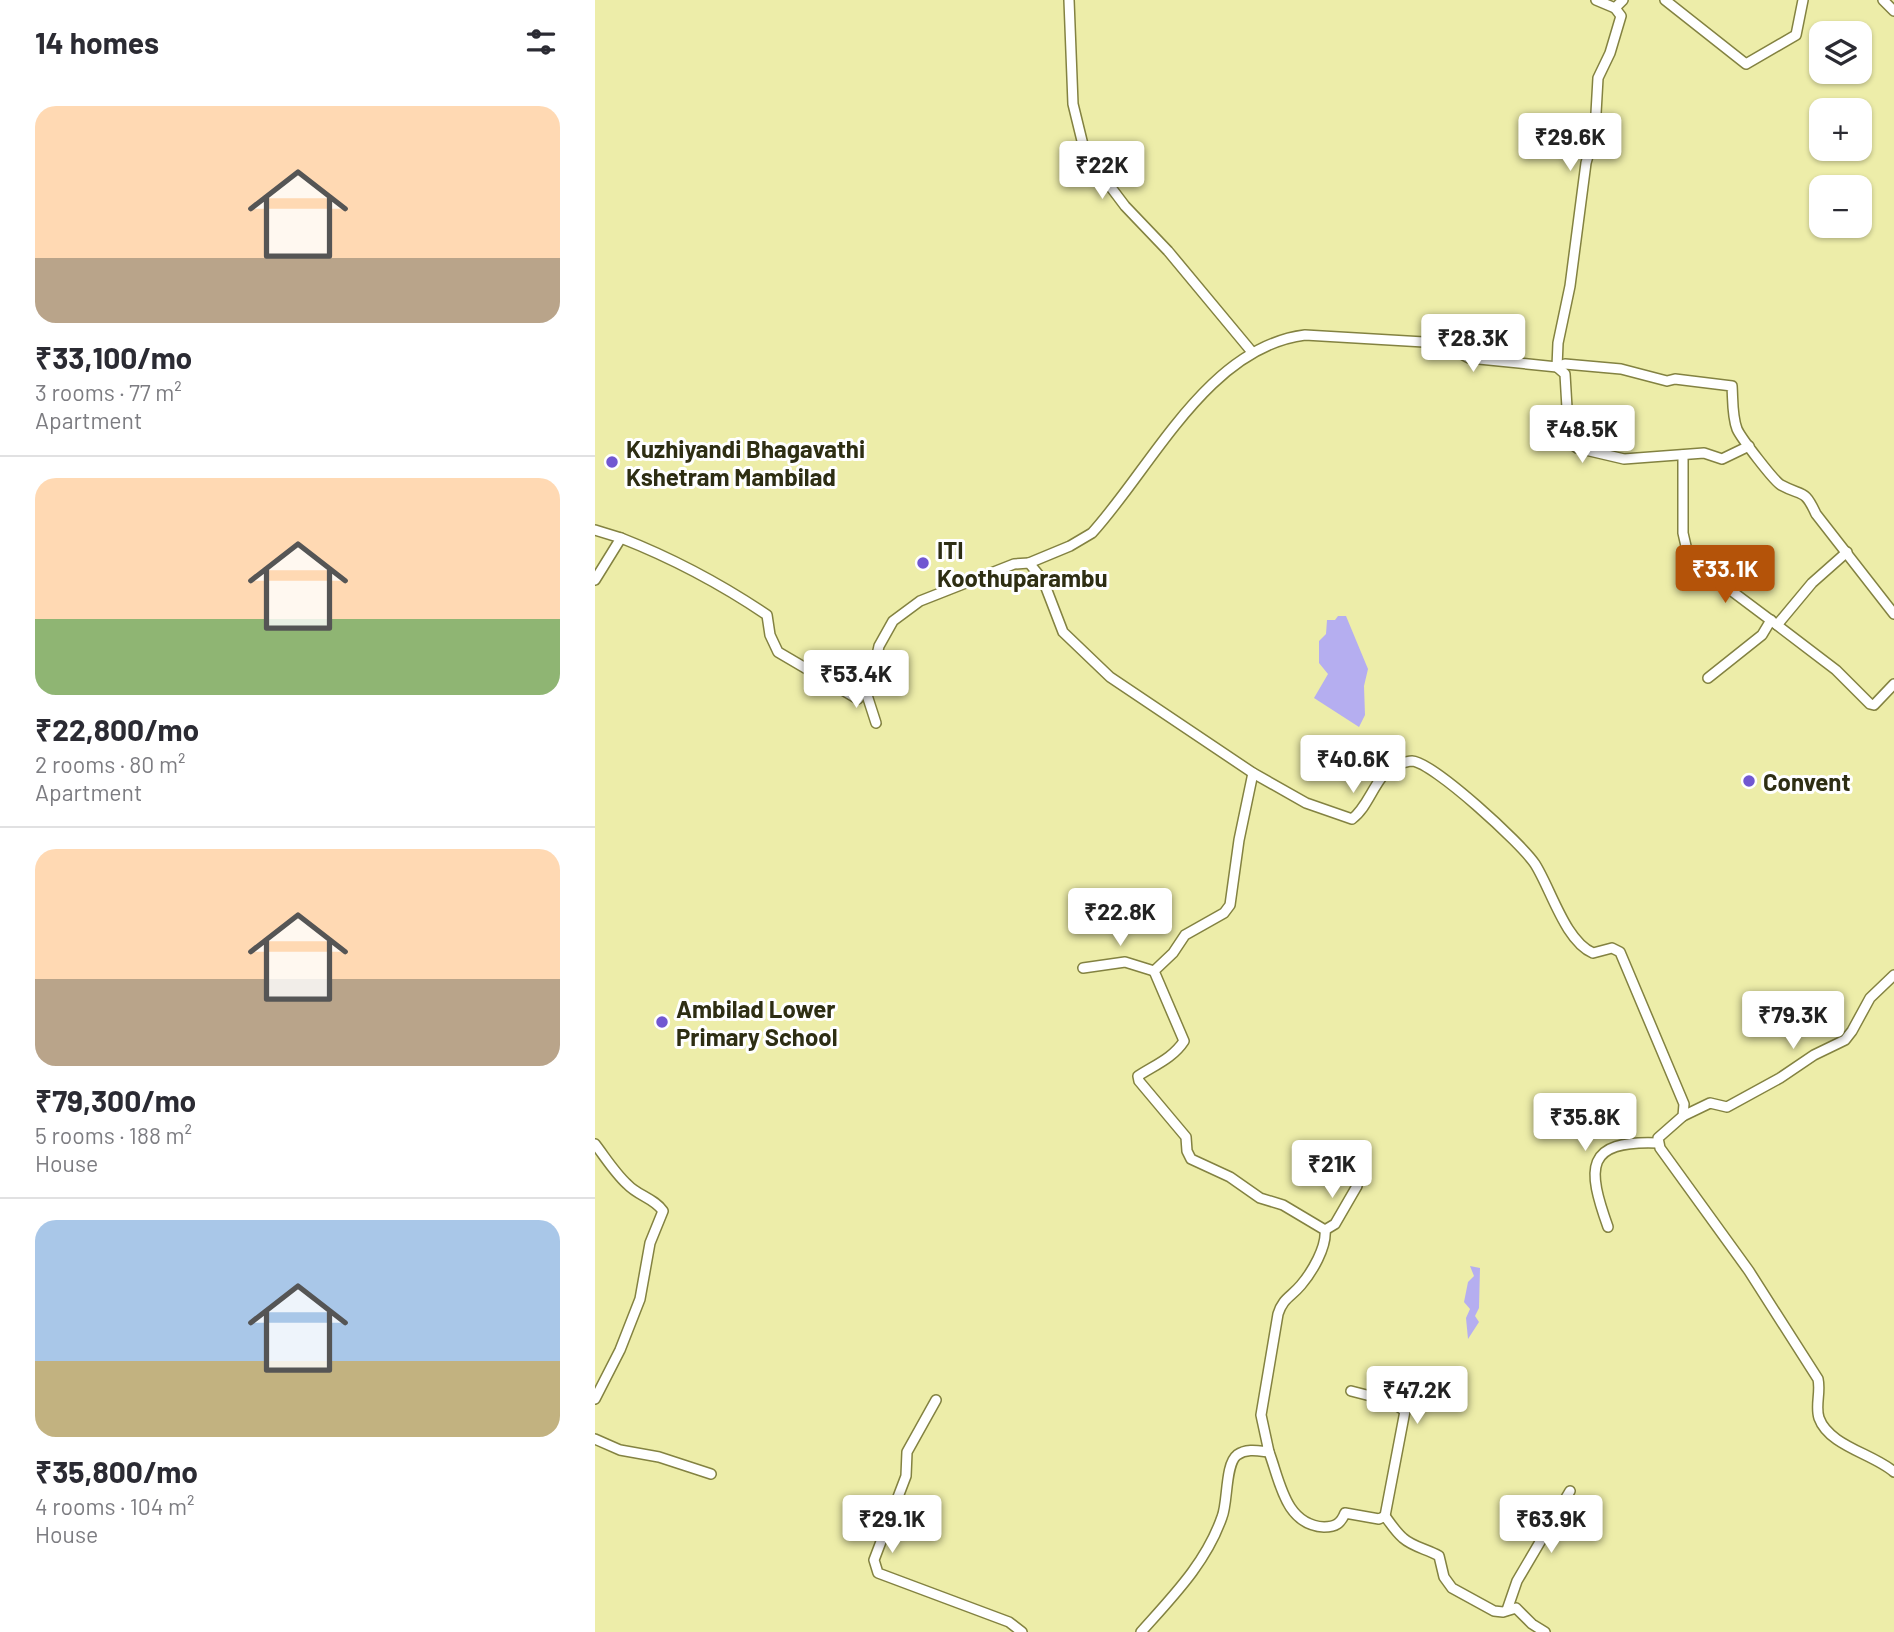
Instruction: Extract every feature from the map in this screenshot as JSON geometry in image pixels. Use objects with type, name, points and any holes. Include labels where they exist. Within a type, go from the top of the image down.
[{"type":"street","points":[[1069,0],[1073,104],[1085,153],[1125,206],[1168,251],[1252,352]]},
{"type":"street","points":[[1557,367],[1558,343],[1570,286],[1586,163],[1595,131],[1598,78],[1610,53],[1621,16],[1615,8],[1596,0]]},
{"type":"street","points":[[1615,8],[1623,0]]},
{"type":"street","points":[[1665,0],[1746,64],[1796,35],[1803,0]]},
{"type":"street","points":[[1883,0],[1894,11]]},
{"type":"street","points":[[595,530],[621,538],[728,589],[767,615],[770,635],[778,652],[858,699],[872,678],[879,646],[893,621],[920,601],[1014,564],[1029,563],[1070,546],[1092,533],[1190,408],[1252,352],[1288,337],[1305,335],[1441,343],[1469,358],[1557,367],[1565,364],[1610,368],[1667,381],[1675,379],[1732,386],[1733,412],[1738,430],[1749,446],[1780,485],[1804,494],[1816,514],[1894,614]]},
{"type":"street","points":[[1557,367],[1565,374],[1569,442],[1577,448],[1623,459],[1704,453],[1722,459],[1749,446]]},
{"type":"street","points":[[1683,454],[1683,533],[1689,559],[1836,670],[1870,704],[1874,705],[1894,684]]},
{"type":"street","points":[[595,580],[621,538]]},
{"type":"street","points":[[1708,678],[1762,635],[1812,583],[1847,552]]},
{"type":"street","points":[[1029,563],[1043,580],[1063,632],[1110,677],[1254,773],[1306,803],[1352,819],[1386,773],[1395,765],[1412,761],[1427,767],[1497,822],[1534,862],[1577,943],[1593,953],[1612,947],[1620,952],[1684,1104],[1683,1115]]},
{"type":"street","points":[[865,688],[876,723]]},
{"type":"street","points":[[1154,971],[1173,953],[1185,935],[1224,913],[1230,905],[1239,840],[1254,773]]},
{"type":"street","points":[[1083,968],[1125,962],[1154,971],[1184,1041],[1176,1054],[1138,1076],[1139,1082],[1186,1137],[1187,1151],[1191,1159],[1230,1177],[1260,1198],[1283,1205],[1325,1230],[1327,1239],[1312,1268],[1301,1285],[1281,1303],[1261,1415],[1269,1452],[1284,1498],[1300,1518],[1314,1525],[1336,1525],[1342,1521],[1345,1513],[1379,1519],[1385,1516]]},
{"type":"street","points":[[1658,1143],[1661,1134],[1683,1115],[1710,1103],[1727,1107],[1814,1055],[1840,1043],[1852,1031],[1870,998],[1894,977]]},
{"type":"street","points":[[1608,1227],[1595,1182],[1596,1165],[1600,1156],[1619,1144],[1658,1143]]},
{"type":"street","points":[[1658,1143],[1749,1270],[1818,1379],[1818,1412],[1822,1424],[1849,1447],[1894,1472]]},
{"type":"street","points":[[595,1144],[627,1185],[657,1202],[663,1211],[650,1243],[640,1299],[620,1350],[595,1399]]},
{"type":"street","points":[[1325,1230],[1335,1224],[1357,1186]]},
{"type":"street","points":[[1351,1391],[1391,1401],[1405,1411],[1385,1516],[1401,1537],[1439,1556],[1444,1577],[1452,1588],[1494,1611],[1516,1608],[1532,1624],[1545,1632]]},
{"type":"street","points":[[936,1400],[907,1452],[906,1476],[874,1560],[878,1573],[997,1617],[1022,1632]]},
{"type":"street","points":[[595,1439],[620,1450],[659,1457],[711,1474]]},
{"type":"street","points":[[1142,1632],[1198,1568],[1216,1535],[1224,1513],[1231,1463],[1237,1455],[1252,1450],[1269,1452]]},
{"type":"street","points":[[1252,1450],[1275,1467]]},
{"type":"street","points":[[1507,1610],[1517,1581],[1570,1491]]},
{"type":"shaded area","points":[[1338,616],[1346,616],[1368,669],[1364,686],[1365,715],[1359,727],[1314,698],[1328,674],[1319,663],[1319,641],[1326,634],[1327,620],[1335,620]]},
{"type":"shaded area","points":[[1470,1266],[1480,1268],[1479,1308],[1475,1316],[1479,1322],[1468,1339],[1466,1318],[1470,1309],[1464,1302],[1468,1282],[1474,1276]]},
{"type":"place","name":"Kuzhiyandi Bhagavathi Kshetram Mambilad","points":[[612,462]]},
{"type":"place","name":"ITI Koothuparambu","points":[[923,563]]},
{"type":"place","name":"Convent","points":[[1749,781]]},
{"type":"place","name":"Ambilad Lower Primary School","points":[[662,1022]]}]
